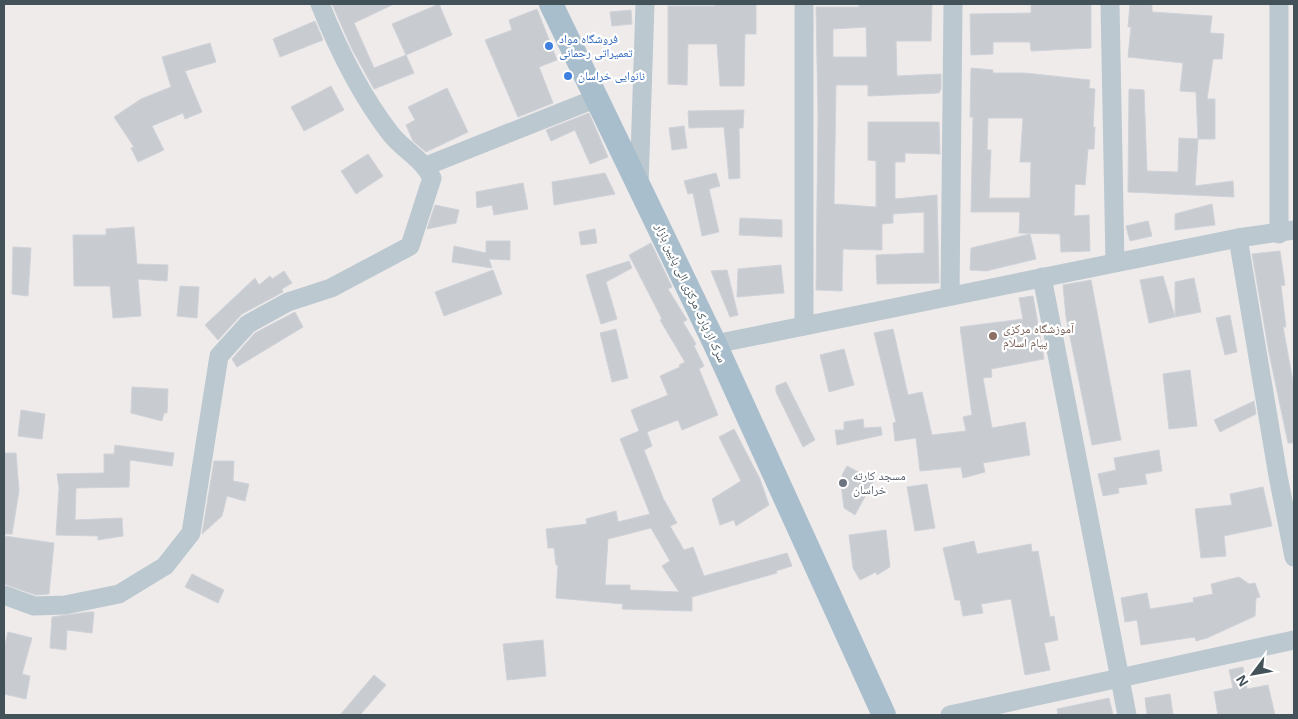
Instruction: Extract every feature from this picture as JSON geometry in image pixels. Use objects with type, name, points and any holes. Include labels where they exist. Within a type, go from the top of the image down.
[{"type":"main road","name":"سرک از پارک مرکزی الی پایین بازار","points":[[552,4],[715,344],[884,715]]},
{"type":"street","points":[[4,595],[34,606],[65,605],[119,594],[165,566],[192,533],[219,356],[248,324],[288,302],[331,288],[410,246],[432,178],[426,166],[391,134],[341,54],[320,4]]},
{"type":"street","points":[[640,186],[645,4]]},
{"type":"street","points":[[804,4],[804,326]]},
{"type":"street","points":[[950,296],[953,4]]},
{"type":"street","points":[[1110,4],[1115,262]]},
{"type":"street","points":[[715,344],[1115,262],[1238,238],[1287,232],[1279,4]]},
{"type":"street","points":[[426,166],[597,98]]},
{"type":"street","points":[[1238,238],[1278,476],[1294,557]]},
{"type":"street","points":[[1042,277],[1127,715]]},
{"type":"street","points":[[950,715],[1294,640]]},
{"type":"building","points":[[332,4],[394,4],[354,23],[374,68],[406,55],[414,73],[374,89],[352,49]]},
{"type":"building","points":[[439,4],[452,35],[406,55],[392,24]]},
{"type":"building","points":[[715,4],[756,4],[756,34],[745,34],[744,86],[720,86],[717,44],[688,44],[687,85],[668,84],[668,6],[715,6]]},
{"type":"building","points":[[859,4],[932,4],[931,41],[896,41],[897,76],[941,74],[941,89],[939,93],[868,96],[868,85],[836,85],[834,204],[876,207],[876,161],[868,160],[868,122],[939,122],[940,154],[905,153],[905,162],[895,162],[895,199],[937,195],[939,283],[877,284],[876,255],[924,253],[924,212],[893,214],[893,223],[882,224],[882,250],[843,249],[842,291],[816,290],[818,115],[816,7],[859,7]],"holes":[[[866,27],[867,57],[833,57],[833,29]]]},
{"type":"building","points":[[1031,4],[1091,4],[1091,48],[1031,51],[1030,42],[993,42],[993,54],[971,55],[970,14],[1031,13]]},
{"type":"building","points":[[1130,4],[1152,4],[1152,12],[1212,16],[1210,33],[1224,34],[1222,59],[1213,59],[1207,99],[1215,99],[1215,139],[1198,139],[1196,92],[1180,91],[1183,63],[1128,57],[1131,27],[1128,27]]},
{"type":"building","points":[[537,9],[557,60],[539,67],[553,103],[518,117],[485,40],[512,30],[509,20]]},
{"type":"building","points":[[631,10],[632,24],[612,26],[610,12]]},
{"type":"building","points":[[315,21],[323,40],[280,57],[273,39]]},
{"type":"building","points":[[210,43],[216,62],[185,71],[202,112],[185,119],[183,113],[152,126],[164,150],[138,162],[131,148],[134,147],[114,117],[141,99],[171,87],[162,57]]},
{"type":"building","points":[[971,68],[993,70],[993,73],[1025,73],[1090,80],[1089,88],[1095,89],[1094,149],[1088,149],[1085,185],[1075,184],[1074,216],[1089,215],[1090,251],[1061,252],[1060,234],[1019,233],[1020,212],[971,212],[973,117],[970,117]],"holes":[[[988,118],[1023,118],[1020,162],[1031,162],[1030,198],[989,198],[991,150],[987,150]]]},
{"type":"building","points":[[331,86],[344,110],[304,131],[291,107]]},
{"type":"building","points":[[447,88],[468,132],[426,152],[413,141],[406,125],[415,120],[408,107]]},
{"type":"building","points":[[1129,89],[1144,90],[1147,171],[1178,172],[1179,138],[1198,139],[1195,186],[1233,181],[1234,197],[1128,192]]},
{"type":"building","points":[[744,110],[743,128],[739,128],[740,178],[729,179],[724,127],[689,128],[688,111]]},
{"type":"building","points":[[589,113],[608,157],[590,164],[575,130],[551,141],[546,130]]},
{"type":"building","points":[[684,126],[687,148],[672,150],[669,128]]},
{"type":"building","points":[[368,154],[383,176],[356,194],[341,171]]},
{"type":"building","points":[[605,173],[615,194],[554,205],[552,182]]},
{"type":"building","points":[[716,173],[720,186],[709,189],[719,232],[702,236],[693,193],[688,194],[684,181]]},
{"type":"building","points":[[523,183],[528,209],[494,215],[492,205],[477,208],[476,192]]},
{"type":"building","points":[[1212,204],[1215,225],[1175,230],[1175,214]]},
{"type":"building","points":[[435,205],[459,210],[456,223],[427,229]]},
{"type":"building","points":[[740,218],[782,220],[782,237],[739,235]]},
{"type":"building","points":[[1148,221],[1152,236],[1130,241],[1126,226]]},
{"type":"building","points":[[134,227],[137,264],[168,265],[167,281],[138,279],[141,316],[113,318],[110,286],[74,286],[73,235],[106,235],[106,229]]},
{"type":"building","points":[[595,229],[597,243],[581,245],[579,232]]},
{"type":"building","points":[[1030,234],[1036,259],[986,271],[970,270],[971,248]]},
{"type":"building","points":[[486,241],[510,241],[510,260],[489,259],[492,268],[452,262],[454,246],[486,253]]},
{"type":"building","points":[[651,243],[672,287],[668,289],[687,320],[683,322],[696,344],[694,346],[704,366],[699,369],[718,415],[682,430],[678,420],[647,432],[652,446],[644,450],[663,498],[677,523],[670,526],[684,550],[693,547],[704,576],[787,553],[792,566],[776,571],[777,573],[692,597],[692,611],[622,609],[623,604],[556,598],[558,565],[556,565],[554,548],[548,548],[546,529],[587,524],[586,519],[616,511],[618,522],[650,514],[620,439],[639,431],[631,410],[668,395],[660,376],[680,367],[679,365],[685,362],[660,320],[662,319],[629,255]],"holes":[[[651,528],[670,561],[662,566],[679,592],[630,590],[630,585],[605,585],[608,539]]]},
{"type":"building","points":[[13,247],[31,248],[28,296],[12,294]]},
{"type":"building","points":[[1280,251],[1285,285],[1281,286],[1286,327],[1283,327],[1294,387],[1294,443],[1288,443],[1269,353],[1252,254]]},
{"type":"building","points":[[629,261],[632,268],[606,282],[617,319],[601,324],[586,275]]},
{"type":"building","points":[[781,265],[784,293],[737,297],[738,269]]},
{"type":"building","points":[[493,270],[502,294],[444,316],[435,292]]},
{"type":"building","points":[[727,270],[738,315],[730,317],[711,271]]},
{"type":"building","points":[[284,271],[292,283],[282,289],[283,292],[242,314],[218,340],[205,325],[255,278],[259,285],[270,276],[272,279]]},
{"type":"building","points":[[1163,276],[1175,317],[1149,323],[1140,280]]},
{"type":"building","points":[[1194,278],[1201,312],[1175,317],[1175,282]]},
{"type":"building","points":[[1091,280],[1121,440],[1092,445],[1066,317],[1063,285]]},
{"type":"building","points":[[180,286],[199,287],[197,318],[177,316]]},
{"type":"building","points":[[1033,296],[1044,359],[991,369],[992,377],[983,378],[992,428],[1025,422],[1030,455],[983,463],[985,472],[963,478],[961,467],[920,471],[916,438],[895,441],[893,423],[896,422],[874,333],[893,329],[908,395],[922,392],[932,435],[966,431],[963,417],[972,415],[960,327],[1023,319],[1019,298]]},
{"type":"building","points":[[295,312],[303,327],[237,367],[232,359],[255,333]]},
{"type":"building","points":[[1230,315],[1237,352],[1225,355],[1216,318]]},
{"type":"building","points":[[616,329],[628,378],[612,382],[600,333]]},
{"type":"building","points":[[844,349],[854,385],[829,392],[820,355]]},
{"type":"building","points":[[1190,370],[1197,426],[1169,429],[1163,374]]},
{"type":"building","points":[[786,382],[815,440],[803,447],[776,392],[776,386]]},
{"type":"building","points":[[132,387],[168,389],[167,413],[164,413],[162,421],[131,413]]},
{"type":"building","points":[[1254,401],[1256,414],[1220,432],[1214,420]]},
{"type":"building","points":[[21,410],[45,414],[42,439],[18,436]]},
{"type":"building","points":[[863,419],[864,428],[881,427],[882,435],[837,445],[835,430],[844,430],[844,422]]},
{"type":"building","points":[[734,429],[760,479],[769,505],[736,526],[734,520],[720,525],[712,499],[741,481],[719,437]]},
{"type":"building","points":[[115,445],[174,453],[172,466],[130,460],[129,487],[76,488],[75,520],[122,518],[123,536],[98,540],[98,536],[56,535],[59,488],[57,474],[104,473],[104,454],[114,454]]},
{"type":"building","points":[[1159,450],[1162,471],[1145,474],[1147,484],[1118,488],[1119,493],[1103,496],[1098,474],[1116,470],[1114,458]]},
{"type":"building","points":[[4,453],[16,453],[19,491],[12,534],[4,534]]},
{"type":"building","points":[[214,461],[234,461],[233,481],[249,484],[245,501],[227,496],[222,516],[202,534]]},
{"type":"building","points":[[847,466],[874,480],[855,515],[844,508],[841,484],[844,483],[842,475]]},
{"type":"building","points":[[927,484],[935,528],[915,531],[907,487]]},
{"type":"building","points":[[1263,487],[1272,526],[1224,536],[1226,556],[1201,558],[1195,509],[1232,505],[1230,494]]},
{"type":"building","points":[[886,530],[890,567],[877,575],[876,572],[860,580],[853,568],[849,535]]},
{"type":"building","points":[[4,536],[54,543],[49,594],[36,595],[4,584]]},
{"type":"building","points":[[974,541],[977,554],[1031,544],[1032,552],[1038,551],[1050,617],[1054,616],[1058,640],[1044,643],[1050,670],[1025,675],[1011,599],[981,604],[983,613],[963,616],[960,600],[955,600],[943,548]]},
{"type":"building","points":[[192,574],[224,590],[218,603],[185,587]]},
{"type":"building","points":[[1239,577],[1249,584],[1255,583],[1260,597],[1256,598],[1255,616],[1207,638],[1196,641],[1195,637],[1141,645],[1137,620],[1125,622],[1121,598],[1147,593],[1150,609],[1194,602],[1193,598],[1213,594],[1211,584]]},
{"type":"building","points":[[94,612],[92,633],[67,630],[66,650],[50,648],[52,617]]},
{"type":"building","points":[[8,632],[32,638],[22,674],[30,676],[26,699],[4,694],[4,648]]},
{"type":"building","points":[[543,640],[546,676],[507,680],[503,644]]},
{"type":"building","points":[[1243,667],[1247,689],[1268,685],[1275,715],[1218,715],[1214,692],[1233,688],[1229,670]]},
{"type":"building","points":[[374,675],[386,685],[360,715],[340,715]]},
{"type":"building","points":[[1170,694],[1173,715],[1147,715],[1145,698]]},
{"type":"building","points":[[1109,698],[1113,715],[1058,715],[1057,709]]},
{"type":"place","name":"فروشگاه مواد تعمیراتی رحمانی","points":[[549,46]]},
{"type":"place","name":"نانوایی خراسان","points":[[568,76]]},
{"type":"place","name":"آموزشگاه مرکزی پیام اسلام","points":[[993,336]]},
{"type":"place","name":"مسجد کارته خراسان","points":[[843,483]]}]
